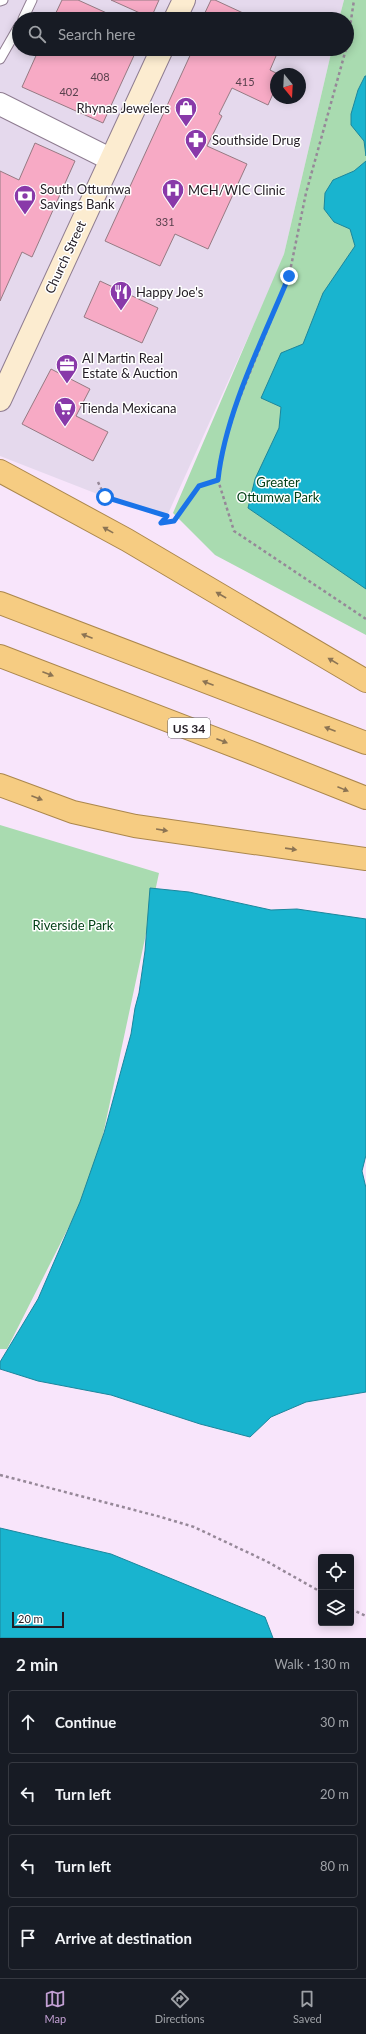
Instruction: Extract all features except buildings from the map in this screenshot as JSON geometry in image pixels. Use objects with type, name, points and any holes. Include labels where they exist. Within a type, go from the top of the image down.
[{"type":"highway","points":[[0,471],[127,540],[366,681]]},
{"type":"highway","points":[[0,603],[366,743]]},
{"type":"highway","name":"US 34","points":[[6,658],[366,798]]},
{"type":"highway","points":[[0,785],[73,812],[135,826],[366,859]]},
{"type":"main road","points":[[178,12],[184,0]]},
{"type":"main road","name":"Church Street","points":[[0,400],[159,56]]},
{"type":"street","points":[[0,104],[110,159]]},
{"type":"lane","points":[[26,12],[32,0]]},
{"type":"lane","points":[[0,59],[12,38]]},
{"type":"path","points":[[352,12],[354,0]]},
{"type":"path","points":[[345,56],[306,193],[289,276],[236,407],[220,459],[218,480],[234,531],[366,619]]},
{"type":"path","points":[[98,482],[105,497],[167,516],[161,523],[174,521],[199,486],[218,480]]},
{"type":"path","points":[[0,1475],[194,1527],[266,1561],[318,1590]]},
{"type":"path","points":[[354,1610],[366,1616]]},
{"type":"shaded area","points":[[0,0],[344,0],[341,12],[12,12],[12,56],[330,56],[284,254],[274,280],[167,516],[105,497],[0,456]]},
{"type":"green space","name":"Greater Ottumwa Park","points":[[344,0],[366,0],[366,635],[215,555],[173,513],[284,254],[330,56],[354,56],[354,12],[341,12]]},
{"type":"green space","name":"Riverside Park","points":[[0,825],[159,873],[94,1177],[7,1349],[0,1349]]},
{"type":"water","points":[[365,76],[366,156],[364,141],[351,125],[351,114],[358,90]]},
{"type":"water","points":[[366,161],[366,589],[248,508],[255,479],[279,428],[281,407],[261,398],[281,353],[303,344],[323,293],[355,246],[350,229],[334,222],[324,209],[325,193],[333,180],[354,171]]},
{"type":"water","points":[[150,888],[189,892],[271,910],[297,909],[366,919],[366,1155],[362,1171],[366,1188],[366,1392],[306,1402],[271,1417],[250,1437],[200,1424],[111,1395],[38,1381],[0,1369],[0,1362],[38,1299],[80,1202],[104,1133],[131,1034],[139,993],[145,951]]},
{"type":"water","points":[[0,1528],[111,1554],[265,1617],[273,1638],[0,1638]]},
{"type":"place","name":"Rhynas Jewelers","points":[[186,128]]},
{"type":"place","name":"Southside Drug","points":[[196,160]]},
{"type":"place","name":"MCH/WIC Clinic","points":[[173,210]]},
{"type":"place","name":"South Ottumwa Savings Bank","points":[[25,216]]},
{"type":"place","name":"Happy Joe's","points":[[121,312]]},
{"type":"place","name":"Al Martin Real Estate & Auction","points":[[67,384]]},
{"type":"place","name":"Tienda Mexicana","points":[[65,428]]},
{"type":"route","points":[[105,497],[167,516],[161,523],[174,521],[199,486],[218,480],[220,459],[236,407],[289,276]]}]
